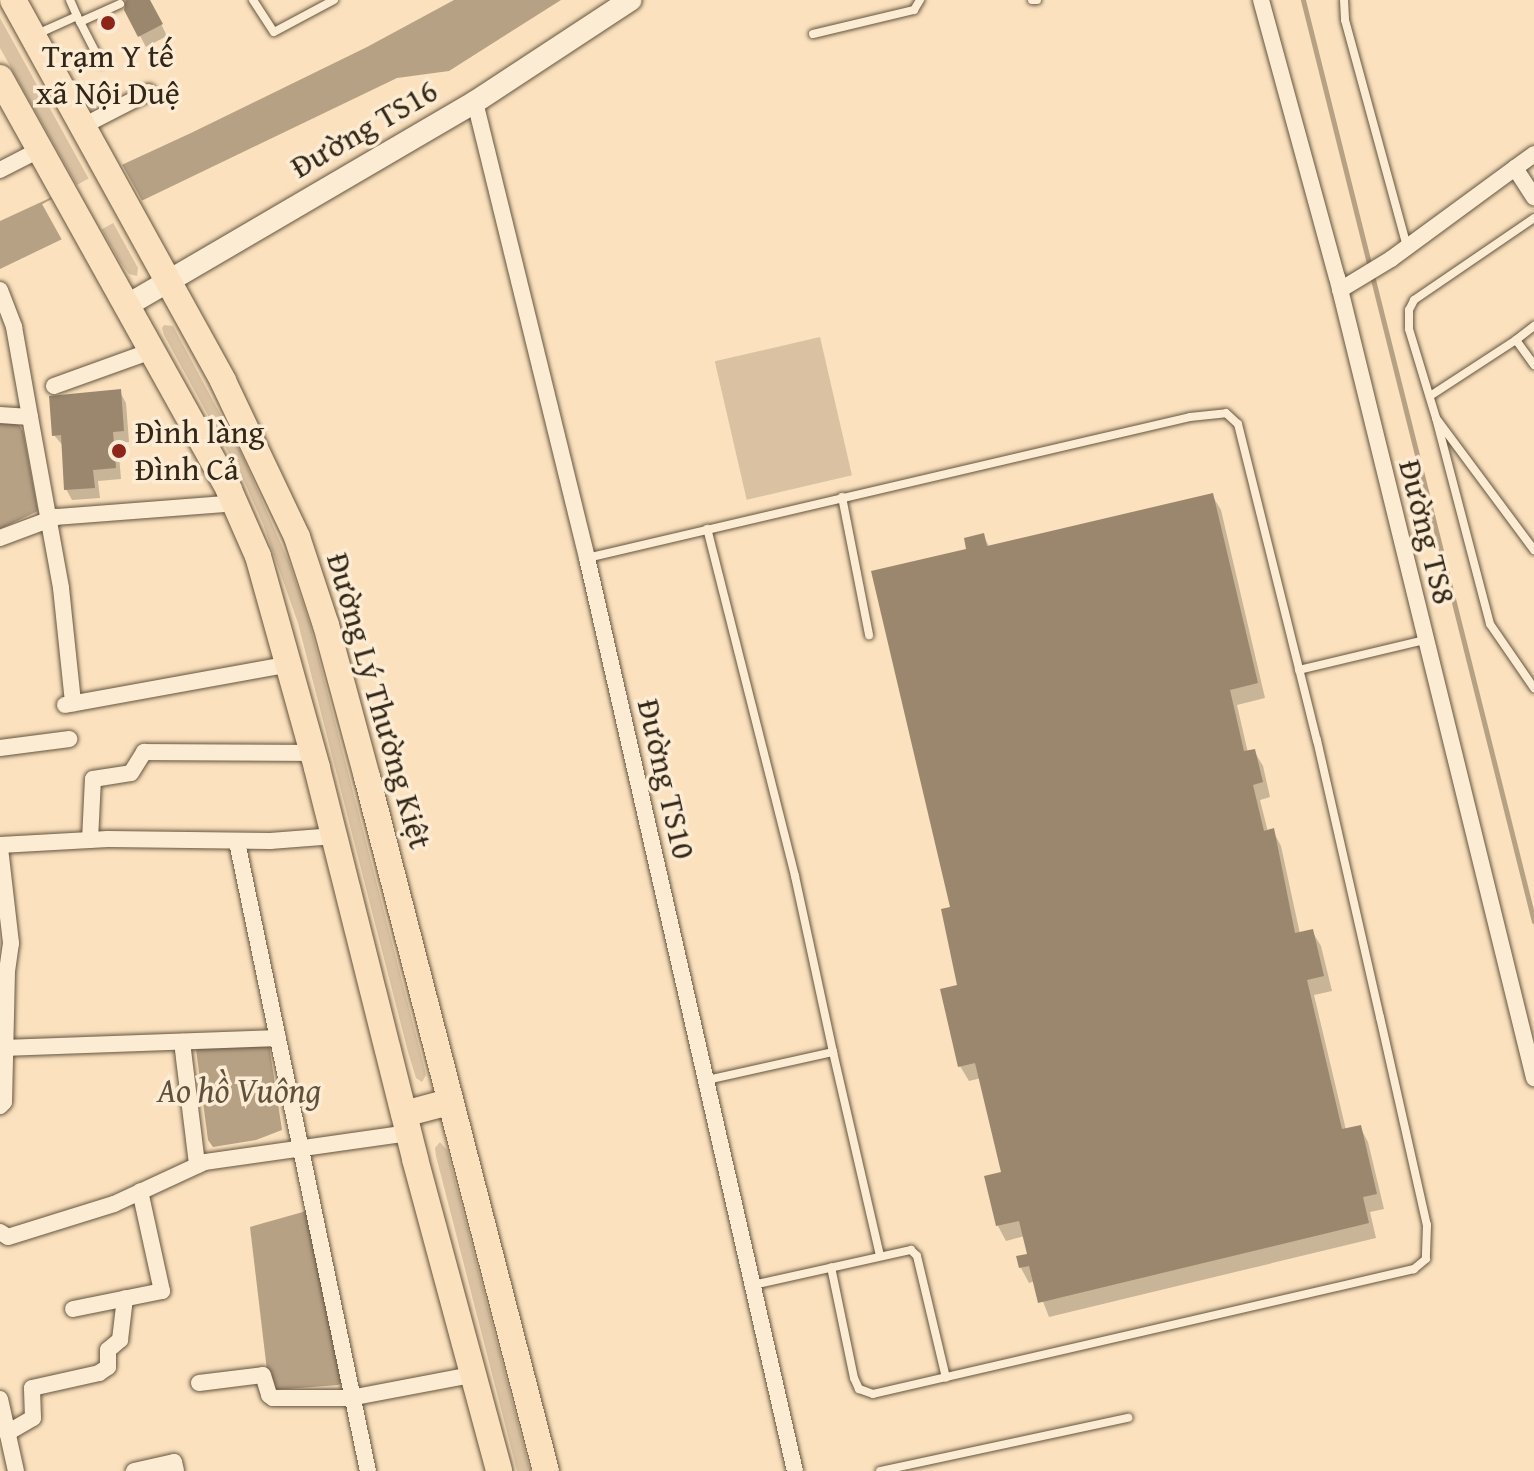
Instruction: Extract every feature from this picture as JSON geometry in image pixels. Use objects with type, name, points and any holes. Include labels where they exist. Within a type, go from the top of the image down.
[{"type":"main road","name":"Đường Lý Thường Kiệt","points":[[13,0],[170,281],[269,472],[301,550],[367,777],[546,1471]]},
{"type":"main road","points":[[0,78],[236,503],[258,556],[290,664],[406,1124],[499,1471]]},
{"type":"main road","points":[[406,1124],[449,1102]]},
{"type":"street","name":"Đường TS16","points":[[126,306],[475,102],[630,0]]},
{"type":"street","name":"Đường TS8","points":[[1261,0],[1340,290],[1534,1078]]},
{"type":"street","points":[[83,126],[149,92]]},
{"type":"street","name":"Đường TS10","points":[[475,102],[587,558],[795,1471]]},
{"type":"street","points":[[0,170],[39,150]]},
{"type":"street","points":[[1340,290],[1391,259],[1534,154]]},
{"type":"street","points":[[1515,168],[1534,197]]},
{"type":"street","points":[[0,291],[14,327],[50,519],[69,704],[290,664]]},
{"type":"street","points":[[54,386],[151,351]]},
{"type":"street","points":[[0,415],[30,417]]},
{"type":"street","points":[[0,538],[50,519],[236,503]]},
{"type":"street","points":[[0,748],[69,739]]},
{"type":"street","points":[[90,840],[93,779],[131,773],[144,752],[313,753]]},
{"type":"street","points":[[0,1106],[4,1102],[11,943],[0,846],[90,840],[237,842],[335,836]]},
{"type":"street","points":[[237,842],[350,1398],[368,1471]]},
{"type":"street","points":[[4,1048],[278,1038]]},
{"type":"street","points":[[182,1042],[197,1165]]},
{"type":"street","points":[[0,1232],[5,1237],[114,1204],[197,1165],[406,1124]]},
{"type":"street","points":[[73,1309],[162,1291],[140,1191]]},
{"type":"street","points":[[7,1433],[33,1418],[32,1388],[99,1373],[108,1367],[108,1350],[120,1340],[125,1298]]},
{"type":"street","points":[[199,1383],[263,1375],[273,1398],[350,1398],[472,1375]]},
{"type":"street","points":[[0,1399],[7,1433],[5,1455],[16,1471]]},
{"type":"street","points":[[134,1471],[174,1462],[176,1471]]},
{"type":"lane","points":[[70,0],[101,63]]},
{"type":"lane","points":[[253,0],[274,32],[334,0]]},
{"type":"lane","points":[[813,34],[914,10],[920,0]]},
{"type":"lane","points":[[1344,0],[1345,20],[1407,247]]},
{"type":"lane","points":[[34,36],[120,4]]},
{"type":"lane","points":[[1534,218],[1414,300],[1409,310],[1409,329],[1430,396],[1490,624],[1534,688]]},
{"type":"lane","points":[[1430,396],[1534,326]]},
{"type":"lane","points":[[1516,340],[1534,365]]},
{"type":"lane","points":[[587,558],[1190,417],[1226,413],[1238,424],[1299,670],[1427,1225],[1426,1259],[1414,1269],[873,1394],[859,1389],[831,1267]]},
{"type":"lane","points":[[1436,418],[1532,545]]},
{"type":"lane","points":[[842,497],[869,635]]},
{"type":"lane","points":[[707,529],[799,891],[880,1256]]},
{"type":"lane","points":[[1299,670],[1425,640]]},
{"type":"lane","points":[[706,1081],[833,1052]]},
{"type":"lane","points":[[752,1286],[905,1250],[917,1256],[946,1378]]},
{"type":"lane","points":[[880,1471],[1128,1418]]},
{"type":"shaded area","points":[[0,18],[138,268],[137,276],[129,274],[120,262],[0,48]]},
{"type":"shaded area","points":[[164,325],[173,326],[241,453],[289,562],[310,625],[423,1062],[426,1075],[422,1082],[416,1078],[408,1052],[298,623],[263,524],[244,481],[164,335]]},
{"type":"shaded area","points":[[820,337],[852,475],[747,500],[715,361]]},
{"type":"shaded area","points":[[440,1142],[447,1150],[530,1471],[517,1471],[436,1156],[435,1148]]},
{"type":"water","points":[[454,0],[561,0],[449,71],[397,78],[0,269],[0,221],[191,133],[367,47]]},
{"type":"water","points":[[0,422],[19,425],[23,431],[38,511],[0,529]]},
{"type":"water","name":"Ao hồ Vuông","points":[[269,1045],[282,1130],[256,1140],[213,1147],[208,1140],[196,1049]]},
{"type":"water","points":[[310,1210],[348,1381],[338,1385],[273,1390],[268,1379],[250,1227]]},
{"type":"pier","points":[[120,161],[145,206],[67,249],[42,204]]},
{"type":"building","points":[[126,0],[150,0],[163,24],[138,37],[124,10]]},
{"type":"building","points":[[121,389],[124,431],[113,432],[116,468],[93,470],[95,488],[64,490],[61,435],[52,436],[49,396]]},
{"type":"building","points":[[1213,493],[1258,683],[1230,690],[1244,751],[1255,749],[1263,782],[1253,785],[1264,831],[1274,828],[1295,933],[1313,929],[1324,976],[1307,980],[1342,1129],[1361,1125],[1377,1194],[1363,1197],[1369,1223],[1038,1303],[1029,1266],[1019,1268],[1016,1256],[1027,1254],[1019,1221],[996,1226],[984,1176],[1001,1172],[975,1063],[958,1067],[940,989],[957,985],[941,909],[950,907],[871,571],[966,549],[964,538],[984,533],[987,546]]},
{"type":"waterway","points":[[1303,0],[1534,922]]},
{"type":"place","name":"Trạm Y tế xã Nội Duệ","points":[[108,23]]},
{"type":"place","name":"Đình làng Đình Cả","points":[[119,451]]}]
